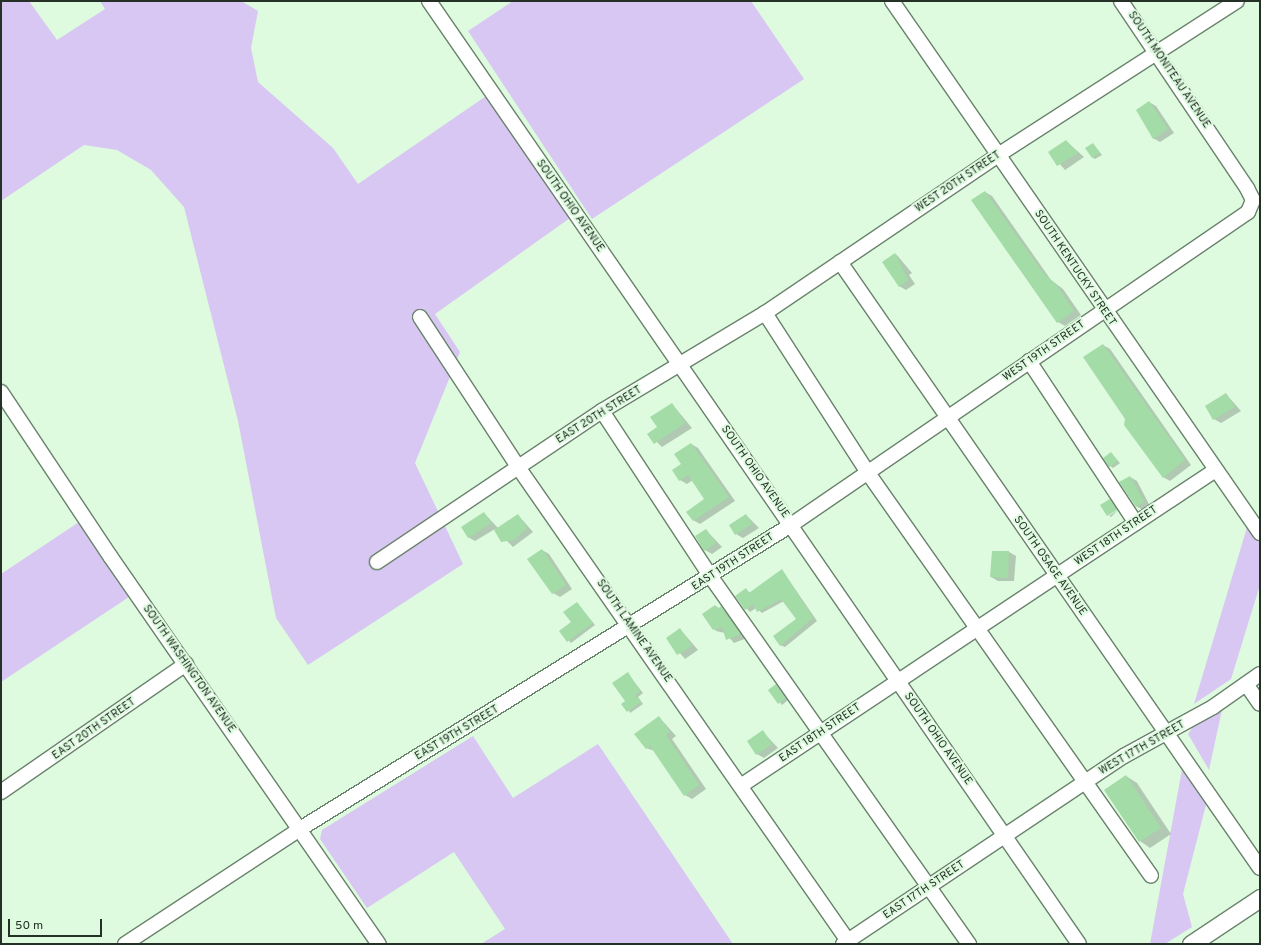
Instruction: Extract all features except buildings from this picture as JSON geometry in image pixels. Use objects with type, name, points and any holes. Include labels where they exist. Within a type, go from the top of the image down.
[{"type":"main road","points":[[1191,944],[1260,898]]},
{"type":"street","name":"SOUTH OHIO AVENUE","points":[[429,1],[1079,944]]},
{"type":"street","name":"SOUTH KENTUCKY STREET","points":[[892,1],[1214,471],[1260,533]]},
{"type":"street","name":"SOUTH MONITEAU AVENUE","points":[[1121,1],[1216,140]]},
{"type":"street","name":"WEST 20TH STREET","points":[[680,365],[765,313],[998,155],[1158,54],[1237,1]]},
{"type":"street","name":"WEST 19TH STREET","points":[[791,525],[868,474],[1103,309],[1248,212],[1252,205],[1248,188],[1216,140]]},
{"type":"street","name":"SOUTH OSAGE AVENUE","points":[[840,262],[1166,734],[1197,773],[1260,868]]},
{"type":"street","points":[[765,313],[868,474],[1151,876]]},
{"type":"street","name":"SOUTH LAMINE AVENUE","points":[[420,317],[518,467],[742,785],[847,943]]},
{"type":"street","points":[[1029,361],[1136,523]]},
{"type":"street","name":"EAST 20TH STREET","points":[[377,562],[602,411],[680,365]]},
{"type":"street","name":"SOUTH WASHINGTON AVENUE","points":[[1,392],[379,944]]},
{"type":"street","points":[[602,411],[711,576],[968,944]]},
{"type":"street","name":"WEST 18TH STREET","points":[[898,681],[1214,471]]},
{"type":"street","name":"EAST 19TH STREET","points":[[125,944],[140,940],[300,829],[631,627],[791,525]]},
{"type":"street","name":"EAST 20TH STREET","points":[[1,792],[186,664]]},
{"type":"street","name":"WEST 17TH STREET","points":[[1005,836],[1085,782],[1166,734],[1260,674]]},
{"type":"street","name":"EAST 18TH STREET","points":[[742,785],[898,681]]},
{"type":"street","points":[[1246,684],[1260,704]]},
{"type":"street","name":"EAST 17TH STREET","points":[[847,943],[1005,836]]},
{"type":"shaded area","points":[[1,1],[29,1],[57,40],[105,9],[100,1],[241,1],[258,11],[251,48],[258,82],[333,148],[358,184],[492,92],[577,213],[435,314],[460,352],[415,463],[463,564],[308,665],[276,618],[238,421],[184,207],[151,170],[117,150],[84,145],[1,201]]},
{"type":"shaded area","points":[[513,1],[751,1],[804,79],[592,219],[468,31]]},
{"type":"shaded area","points":[[85,518],[135,593],[1,682],[1,574]]},
{"type":"shaded area","points":[[1248,524],[1260,540],[1260,585],[1231,679],[1194,704]]},
{"type":"shaded area","points":[[1223,705],[1209,770],[1188,734],[1195,724]]},
{"type":"shaded area","points":[[473,736],[513,798],[598,744],[733,944],[481,944],[505,929],[454,852],[367,908],[320,839],[322,830]]},
{"type":"shaded area","points":[[1183,764],[1207,801],[1183,894],[1192,927],[1165,944],[1150,944]]}]
